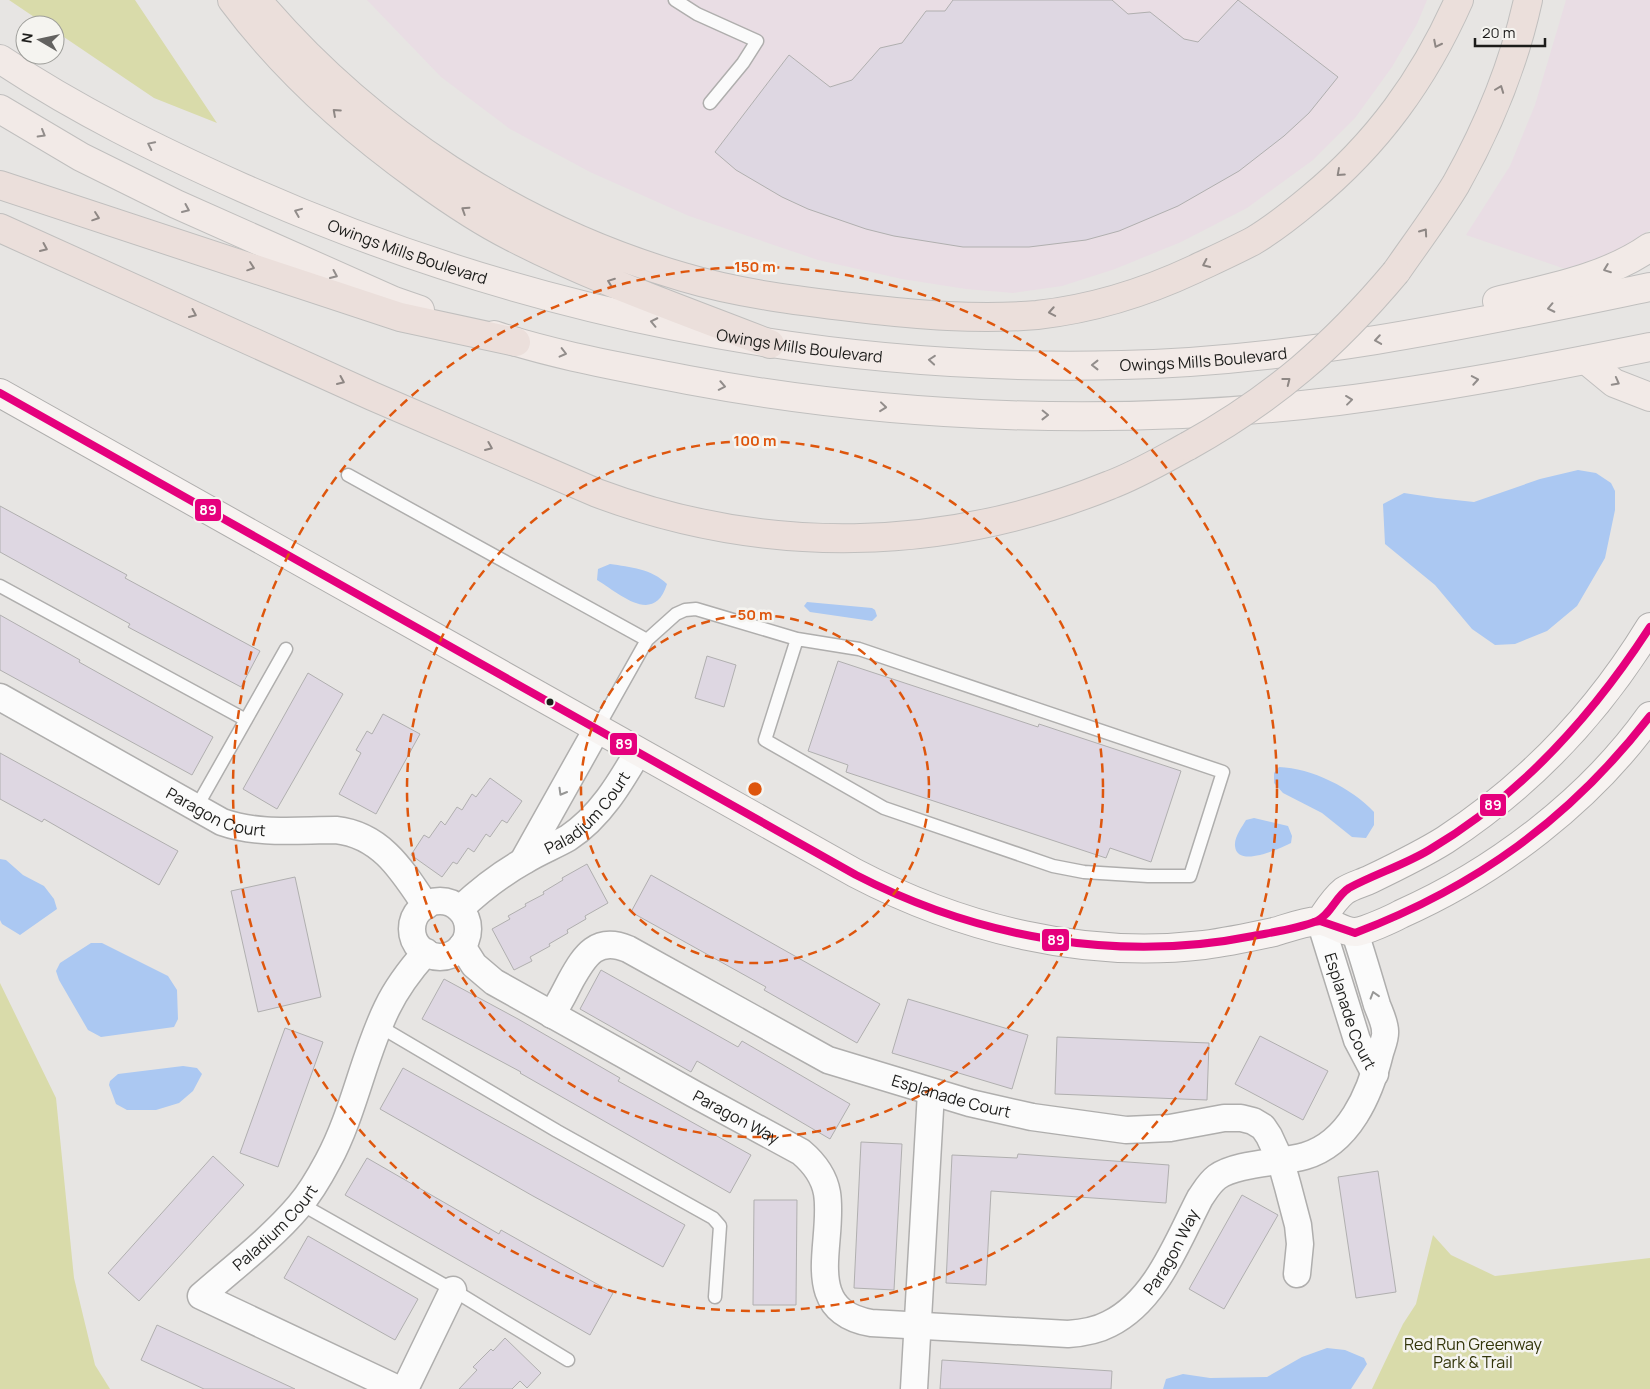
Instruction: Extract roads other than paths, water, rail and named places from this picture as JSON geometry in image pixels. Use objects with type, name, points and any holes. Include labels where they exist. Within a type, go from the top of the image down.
[{"type":"highway","points":[[232,0],[282,60],[349,125],[395,161],[475,216],[512,237],[585,272],[770,344]]},
{"type":"highway","points":[[257,0],[311,58],[351,95],[390,128],[434,160],[514,208],[608,252],[653,268],[722,287],[767,296],[931,316],[979,317],[1041,314],[1078,308],[1114,299],[1180,276],[1254,240],[1288,217],[1330,181],[1367,145],[1391,118],[1414,85],[1434,51],[1459,0]]},
{"type":"highway","points":[[0,228],[372,396],[596,493],[634,507],[675,519],[721,528],[774,535],[881,538],[963,529],[1055,505],[1111,485],[1188,446],[1222,426],[1259,402],[1318,355],[1369,305],[1396,272],[1455,184],[1476,146],[1511,61],[1528,0]]},
{"type":"highway","points":[[0,185],[400,318],[516,342]]},
{"type":"main road","name":"Owings Mills Boulevard","points":[[0,59],[130,134],[215,176],[295,211],[350,232],[469,274],[568,302],[662,324],[770,344],[936,361],[1008,365],[1125,365],[1197,361],[1280,353],[1426,332],[1650,287]]},
{"type":"main road","points":[[0,109],[81,157],[176,204],[394,301],[516,342],[654,373],[738,389],[904,410],[1057,416],[1161,415],[1335,402],[1427,389],[1650,347]]},
{"type":"main road","points":[[1426,332],[1496,301],[1553,287],[1613,267],[1650,247]]},
{"type":"main road","points":[[1586,360],[1614,383],[1650,397]]},
{"type":"main road","points":[[0,393],[882,888],[934,909],[991,927],[1065,942],[1124,948],[1185,946],[1232,941],[1320,920],[1355,932],[1388,920],[1427,902],[1477,875],[1503,857],[1561,811],[1590,784],[1650,716]]},
{"type":"main road","points":[[1320,920],[1344,891],[1399,866],[1446,839],[1527,777],[1565,740],[1598,702],[1628,662],[1650,627]]},
{"type":"street","name":"Paragon Court","points":[[0,697],[222,822],[238,828],[336,830],[358,834],[370,840],[384,852],[426,906]]},
{"type":"street","name":"Paladium Court","points":[[523,861],[598,729]]},
{"type":"street","name":"Paladium Court","points":[[460,909],[476,894],[523,861],[569,837],[587,822],[619,786],[638,752]]},
{"type":"street","points":[[437,901],[455,905],[460,909],[467,920],[468,934],[457,951],[438,957],[426,952],[419,946],[414,938],[413,929],[414,920],[419,912],[437,901]]},
{"type":"street","name":"Esplanade Court","points":[[1320,920],[1357,1040],[1375,1074]]},
{"type":"street","name":"Esplanade Court","points":[[1355,932],[1385,1031],[1375,1074]]},
{"type":"street","name":"Esplanade Court","points":[[552,1014],[589,952],[599,947],[619,945],[828,1060],[970,1104],[1013,1114],[1126,1130],[1170,1128],[1224,1118],[1241,1118],[1263,1127],[1281,1162],[1298,1225],[1300,1244],[1297,1274]]},
{"type":"street","name":"Paragon Way","points":[[462,946],[474,965],[494,982],[800,1152],[813,1162],[822,1177],[827,1192],[828,1206],[824,1273],[827,1290],[834,1303],[844,1314],[857,1321],[871,1323],[1068,1334],[1087,1332],[1108,1325],[1129,1312],[1146,1296],[1159,1277],[1200,1198],[1206,1188],[1216,1178],[1226,1172],[1281,1162],[1320,1150],[1347,1127],[1375,1074]]},
{"type":"street","name":"Paladium Court","points":[[398,1389],[201,1296],[286,1221],[301,1204],[328,1160],[339,1136],[386,1009],[402,981],[426,952]]},
{"type":"street","points":[[914,1389],[931,1092]]},
{"type":"street","points":[[405,1389],[453,1290]]},
{"type":"lane","points":[[675,0],[697,14],[757,41],[743,63],[710,103]]},
{"type":"lane","points":[[348,475],[647,640]]},
{"type":"lane","points":[[0,586],[246,720]]},
{"type":"lane","points":[[598,729],[647,640],[676,614],[685,610],[696,609],[797,639],[860,649],[1223,772],[1190,876],[1148,876],[1084,872],[1053,866],[884,808],[765,740],[797,639]]},
{"type":"lane","points":[[196,808],[286,649]]},
{"type":"lane","points":[[379,1026],[556,1131],[712,1218],[720,1226],[715,1297]]},
{"type":"lane","points":[[301,1204],[453,1290],[568,1360]]},
{"type":"water","points":[[1578,470],[1596,473],[1611,483],[1615,491],[1615,510],[1605,558],[1577,606],[1547,631],[1515,644],[1495,645],[1472,629],[1435,585],[1385,544],[1383,504],[1404,493],[1474,502],[1540,479]]},
{"type":"water","points":[[610,564],[648,572],[667,584],[661,596],[654,603],[645,605],[636,603],[597,580],[598,569]]},
{"type":"water","points":[[807,602],[872,608],[877,616],[872,621],[810,612],[804,606]]},
{"type":"water","points":[[1279,767],[1317,775],[1343,787],[1365,803],[1374,812],[1374,825],[1366,838],[1352,837],[1322,813],[1283,793],[1274,783],[1274,773]]},
{"type":"water","points":[[1254,818],[1288,826],[1292,836],[1291,843],[1260,855],[1243,856],[1238,853],[1235,846],[1237,836],[1246,820]]},
{"type":"water","points":[[0,859],[6,860],[23,875],[44,886],[54,899],[57,909],[20,935],[2,924],[0,920]]},
{"type":"water","points":[[91,943],[102,943],[168,976],[177,990],[178,1019],[174,1027],[101,1037],[88,1030],[59,980],[56,971],[60,963]]},
{"type":"water","points":[[183,1066],[197,1068],[202,1074],[193,1091],[179,1103],[156,1110],[127,1110],[116,1104],[109,1085],[110,1081],[118,1074]]},
{"type":"water","points":[[1327,1348],[1345,1350],[1364,1358],[1367,1364],[1351,1389],[1163,1389],[1166,1379],[1183,1374],[1210,1378],[1267,1377],[1302,1357]]},
{"type":"park label","name":"Red Run Greenway Park & Trail","points":[[1473,1353]]}]
